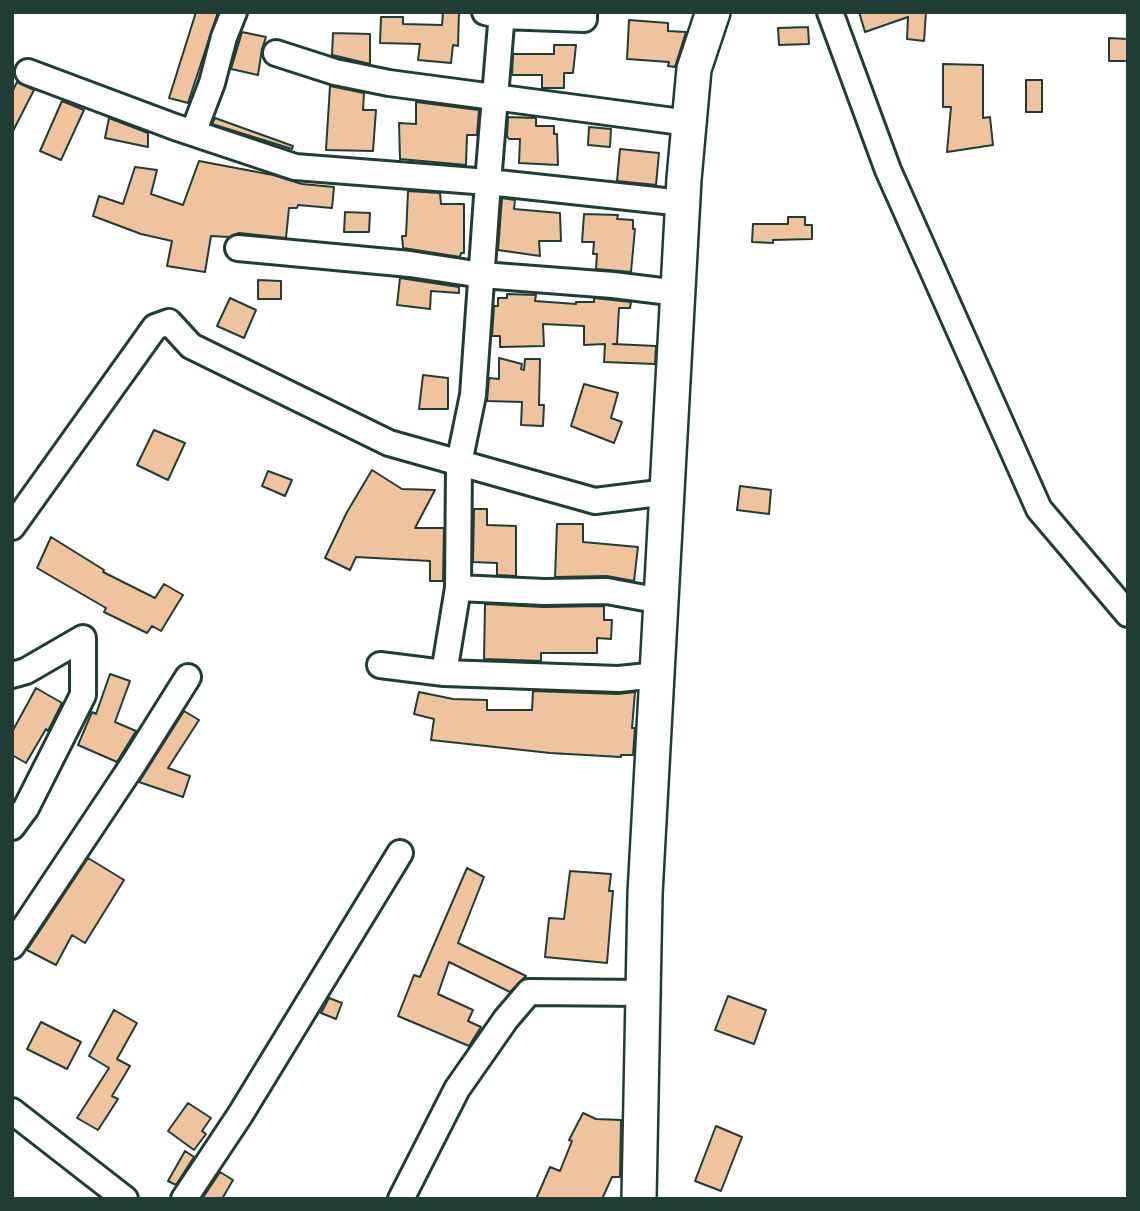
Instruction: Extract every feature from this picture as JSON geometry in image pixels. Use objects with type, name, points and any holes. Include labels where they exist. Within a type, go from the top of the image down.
[{"type":"main road","points":[[639,1199],[645,894],[683,203],[694,68],[713,12]]},
{"type":"street","points":[[193,133],[234,12]]},
{"type":"street","points":[[444,673],[458,588],[459,463],[474,395],[495,97],[497,13],[584,19],[584,12]]},
{"type":"street","points":[[830,12],[888,170],[1039,509],[1128,614]]},
{"type":"street","points":[[276,53],[335,72],[689,123]]},
{"type":"street","points":[[28,72],[193,133],[295,167],[488,182],[683,203]]},
{"type":"street","points":[[237,248],[678,293]]},
{"type":"street","points":[[12,527],[155,327],[169,322],[191,346],[389,443],[595,501],[667,492]]},
{"type":"street","points":[[458,588],[544,592],[607,591],[661,601]]},
{"type":"street","points":[[12,676],[26,671],[83,638],[83,695],[26,808],[12,827]]},
{"type":"street","points":[[380,665],[444,673],[619,679],[657,675]]},
{"type":"street","points":[[12,946],[188,677]]},
{"type":"street","points":[[184,1199],[247,1103],[400,853]]},
{"type":"street","points":[[401,1199],[457,1089],[506,1019],[529,992],[643,993]]},
{"type":"street","points":[[12,1111],[125,1199]]},
{"type":"building","points":[[196,12],[218,12],[188,103],[169,98]]},
{"type":"building","points":[[443,12],[459,12],[458,46],[453,45],[451,63],[418,60],[420,44],[380,43],[381,17],[403,17],[403,24],[442,25]]},
{"type":"building","points":[[859,12],[926,12],[924,41],[907,39],[908,17],[865,32]]},
{"type":"building","points":[[629,20],[668,23],[668,31],[686,32],[675,67],[668,66],[669,62],[627,59]]},
{"type":"building","points":[[808,27],[809,44],[779,45],[778,28]]},
{"type":"building","points":[[242,32],[266,37],[258,75],[231,69]]},
{"type":"building","points":[[333,33],[370,34],[370,64],[332,55]]},
{"type":"building","points":[[1109,38],[1128,39],[1128,61],[1109,61]]},
{"type":"building","points":[[554,45],[576,45],[573,73],[564,73],[564,88],[542,88],[542,75],[512,75],[513,54],[554,54]]},
{"type":"building","points":[[943,64],[983,65],[983,118],[990,117],[993,145],[947,152],[951,107],[943,107]]},
{"type":"building","points":[[1026,80],[1042,80],[1042,112],[1026,112]]},
{"type":"building","points":[[17,82],[34,90],[12,133],[12,92]]},
{"type":"building","points":[[330,86],[364,93],[363,110],[376,110],[373,151],[326,150]]},
{"type":"building","points":[[62,101],[84,110],[61,160],[40,151]]},
{"type":"building","points":[[416,102],[479,110],[477,135],[467,135],[466,165],[400,159],[399,123],[416,124]]},
{"type":"building","points":[[508,117],[536,118],[536,126],[554,126],[554,134],[557,134],[558,165],[519,163],[520,139],[509,139],[507,136]]},
{"type":"building","points":[[109,118],[148,133],[148,147],[105,138]]},
{"type":"building","points":[[215,118],[293,146],[292,149],[212,124]]},
{"type":"building","points":[[589,127],[611,129],[610,147],[588,145]]},
{"type":"building","points":[[620,149],[659,153],[656,185],[617,181]]},
{"type":"building","points":[[199,161],[273,175],[302,184],[334,187],[332,208],[298,205],[297,208],[289,208],[286,238],[239,233],[229,237],[211,236],[205,272],[167,266],[172,241],[141,234],[93,216],[99,196],[123,204],[135,167],[157,170],[151,194],[183,205]]},
{"type":"building","points":[[408,191],[440,193],[441,204],[464,204],[464,253],[461,253],[460,257],[403,248]]},
{"type":"building","points":[[502,198],[515,200],[514,209],[560,213],[561,241],[539,241],[540,256],[498,250]]},
{"type":"building","points":[[345,212],[370,213],[369,232],[344,232]]},
{"type":"building","points":[[584,214],[618,215],[617,219],[633,220],[635,229],[631,272],[596,269],[597,254],[593,254],[594,242],[582,242]]},
{"type":"building","points":[[788,217],[805,217],[805,225],[812,225],[812,239],[752,242],[753,224],[788,224]]},
{"type":"building","points":[[400,278],[459,287],[459,293],[431,291],[430,309],[397,305]]},
{"type":"building","points":[[258,280],[281,281],[281,299],[258,299]]},
{"type":"building","points":[[507,294],[536,295],[535,301],[576,304],[594,302],[594,298],[631,302],[630,308],[619,308],[617,344],[613,344],[656,346],[655,364],[604,362],[605,344],[584,345],[584,326],[543,324],[544,346],[500,347],[500,336],[492,336],[494,306],[498,306],[498,298],[507,298]]},
{"type":"building","points":[[230,298],[256,310],[244,338],[217,326]]},
{"type":"building","points":[[499,358],[522,364],[521,369],[524,370],[525,359],[540,359],[539,405],[544,405],[543,426],[521,425],[522,402],[487,401],[489,378],[499,379]]},
{"type":"building","points":[[423,375],[448,378],[448,409],[419,409]]},
{"type":"building","points":[[584,384],[618,393],[611,418],[622,422],[614,443],[571,426]]},
{"type":"building","points":[[154,430],[185,443],[168,480],[137,465]]},
{"type":"building","points":[[372,470],[402,489],[435,490],[415,528],[444,528],[443,581],[430,581],[430,561],[356,557],[350,570],[325,558],[347,512]]},
{"type":"building","points":[[268,471],[292,480],[285,496],[262,486]]},
{"type":"building","points":[[740,486],[771,490],[769,514],[737,510]]},
{"type":"building","points":[[474,509],[487,509],[487,525],[516,526],[516,576],[497,575],[497,563],[473,562]]},
{"type":"building","points":[[557,524],[583,524],[583,542],[638,547],[634,581],[607,576],[555,577]]},
{"type":"building","points":[[51,537],[104,570],[103,572],[155,598],[164,584],[183,595],[161,631],[152,626],[147,633],[104,612],[106,608],[37,568]]},
{"type":"building","points":[[485,604],[604,606],[604,620],[612,620],[611,639],[597,638],[597,653],[541,653],[541,661],[484,659]]},
{"type":"building","points":[[110,674],[130,681],[115,722],[136,731],[117,762],[78,745],[92,712],[96,714]]},
{"type":"building","points":[[36,688],[62,703],[48,731],[46,729],[26,763],[12,755],[12,732]]},
{"type":"building","points":[[533,691],[618,694],[635,692],[633,755],[621,757],[550,753],[431,740],[434,719],[414,714],[419,692],[453,699],[487,700],[487,710],[532,710]]},
{"type":"building","points":[[184,711],[199,720],[168,768],[190,776],[183,797],[139,782]]},
{"type":"building","points":[[88,858],[124,880],[85,943],[72,935],[56,965],[27,950]]},
{"type":"building","points":[[467,868],[484,877],[458,943],[526,976],[510,992],[449,962],[438,994],[473,1010],[468,1021],[481,1027],[469,1046],[398,1016],[414,975],[420,977]]},
{"type":"building","points":[[570,871],[611,874],[609,891],[613,891],[607,963],[545,957],[549,918],[564,919]]},
{"type":"building","points":[[728,996],[766,1010],[754,1044],[715,1030]]},
{"type":"building","points":[[329,998],[342,1003],[336,1019],[321,1013]]},
{"type":"building","points":[[114,1010],[137,1023],[117,1059],[130,1066],[112,1096],[118,1099],[98,1130],[77,1118],[109,1068],[89,1056]]},
{"type":"building","points":[[41,1022],[81,1042],[67,1069],[27,1049]]},
{"type":"building","points":[[188,1103],[211,1118],[202,1131],[206,1134],[194,1150],[168,1131]]},
{"type":"building","points":[[583,1113],[596,1119],[621,1120],[620,1177],[612,1177],[602,1199],[536,1199],[550,1167],[560,1171],[572,1141],[569,1140]]},
{"type":"building","points":[[716,1126],[742,1137],[721,1191],[695,1181]]},
{"type":"building","points":[[185,1151],[194,1157],[176,1185],[168,1181]]},
{"type":"building","points":[[220,1172],[233,1180],[222,1199],[202,1199]]}]
